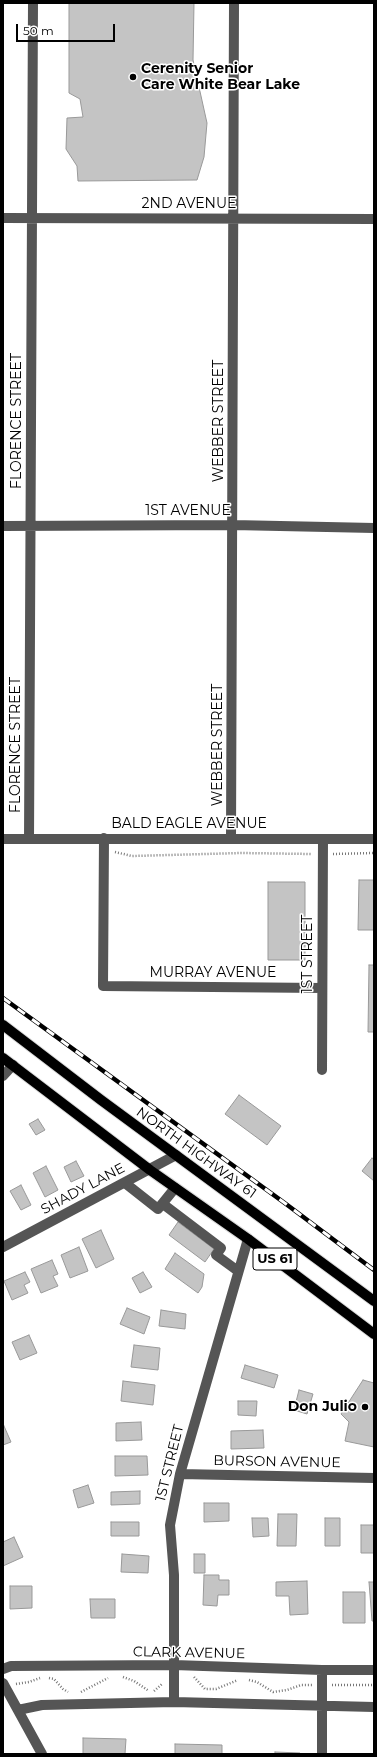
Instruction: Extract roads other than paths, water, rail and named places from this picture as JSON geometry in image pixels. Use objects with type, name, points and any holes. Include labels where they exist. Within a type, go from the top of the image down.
[{"type":"main road","name":"NORTH HIGHWAY 61","points":[[3,1025],[101,1100],[374,1301]]},
{"type":"main road","name":"US 61","points":[[3,1058],[150,1170],[248,1239],[374,1334]]},
{"type":"street","name":"FLORENCE STREET","points":[[29,838],[33,3]]},
{"type":"street","name":"WEBBER STREET","points":[[231,838],[234,3]]},
{"type":"street","name":"2ND AVENUE","points":[[3,218],[374,219]]},
{"type":"street","name":"1ST AVENUE","points":[[3,526],[233,525],[374,528]]},
{"type":"street","name":"MURRAY AVENUE","points":[[104,838],[103,986],[322,988]]},
{"type":"street","name":"BALD EAGLE AVENUE","points":[[3,839],[374,839]]},
{"type":"street","name":"1ST STREET","points":[[322,1070],[323,839]]},
{"type":"street","points":[[3,1076],[13,1065]]},
{"type":"street","name":"SHADY LANE","points":[[3,1247],[176,1155]]},
{"type":"street","points":[[125,1183],[158,1209],[175,1188]]},
{"type":"street","points":[[163,1204],[221,1248],[216,1255],[238,1271]]},
{"type":"street","name":"1ST STREET","points":[[174,1702],[174,1575],[170,1525],[180,1474],[248,1239]]},
{"type":"street","name":"BURSON AVENUE","points":[[180,1474],[374,1478]]},
{"type":"street","name":"CLARK AVENUE","points":[[3,1669],[11,1666],[174,1665],[322,1670],[374,1670]]},
{"type":"street","points":[[322,1670],[322,1754]]},
{"type":"street","points":[[3,1683],[42,1754]]},
{"type":"street","points":[[18,1710],[42,1705],[174,1702],[374,1706]]},
{"type":"railway","points":[[3,998],[374,1270]]},
{"type":"place","name":"Cerenity Senior Care White Bear Lake","points":[[133,77]]},
{"type":"place","name":"Don Julio","points":[[365,1407]]}]
